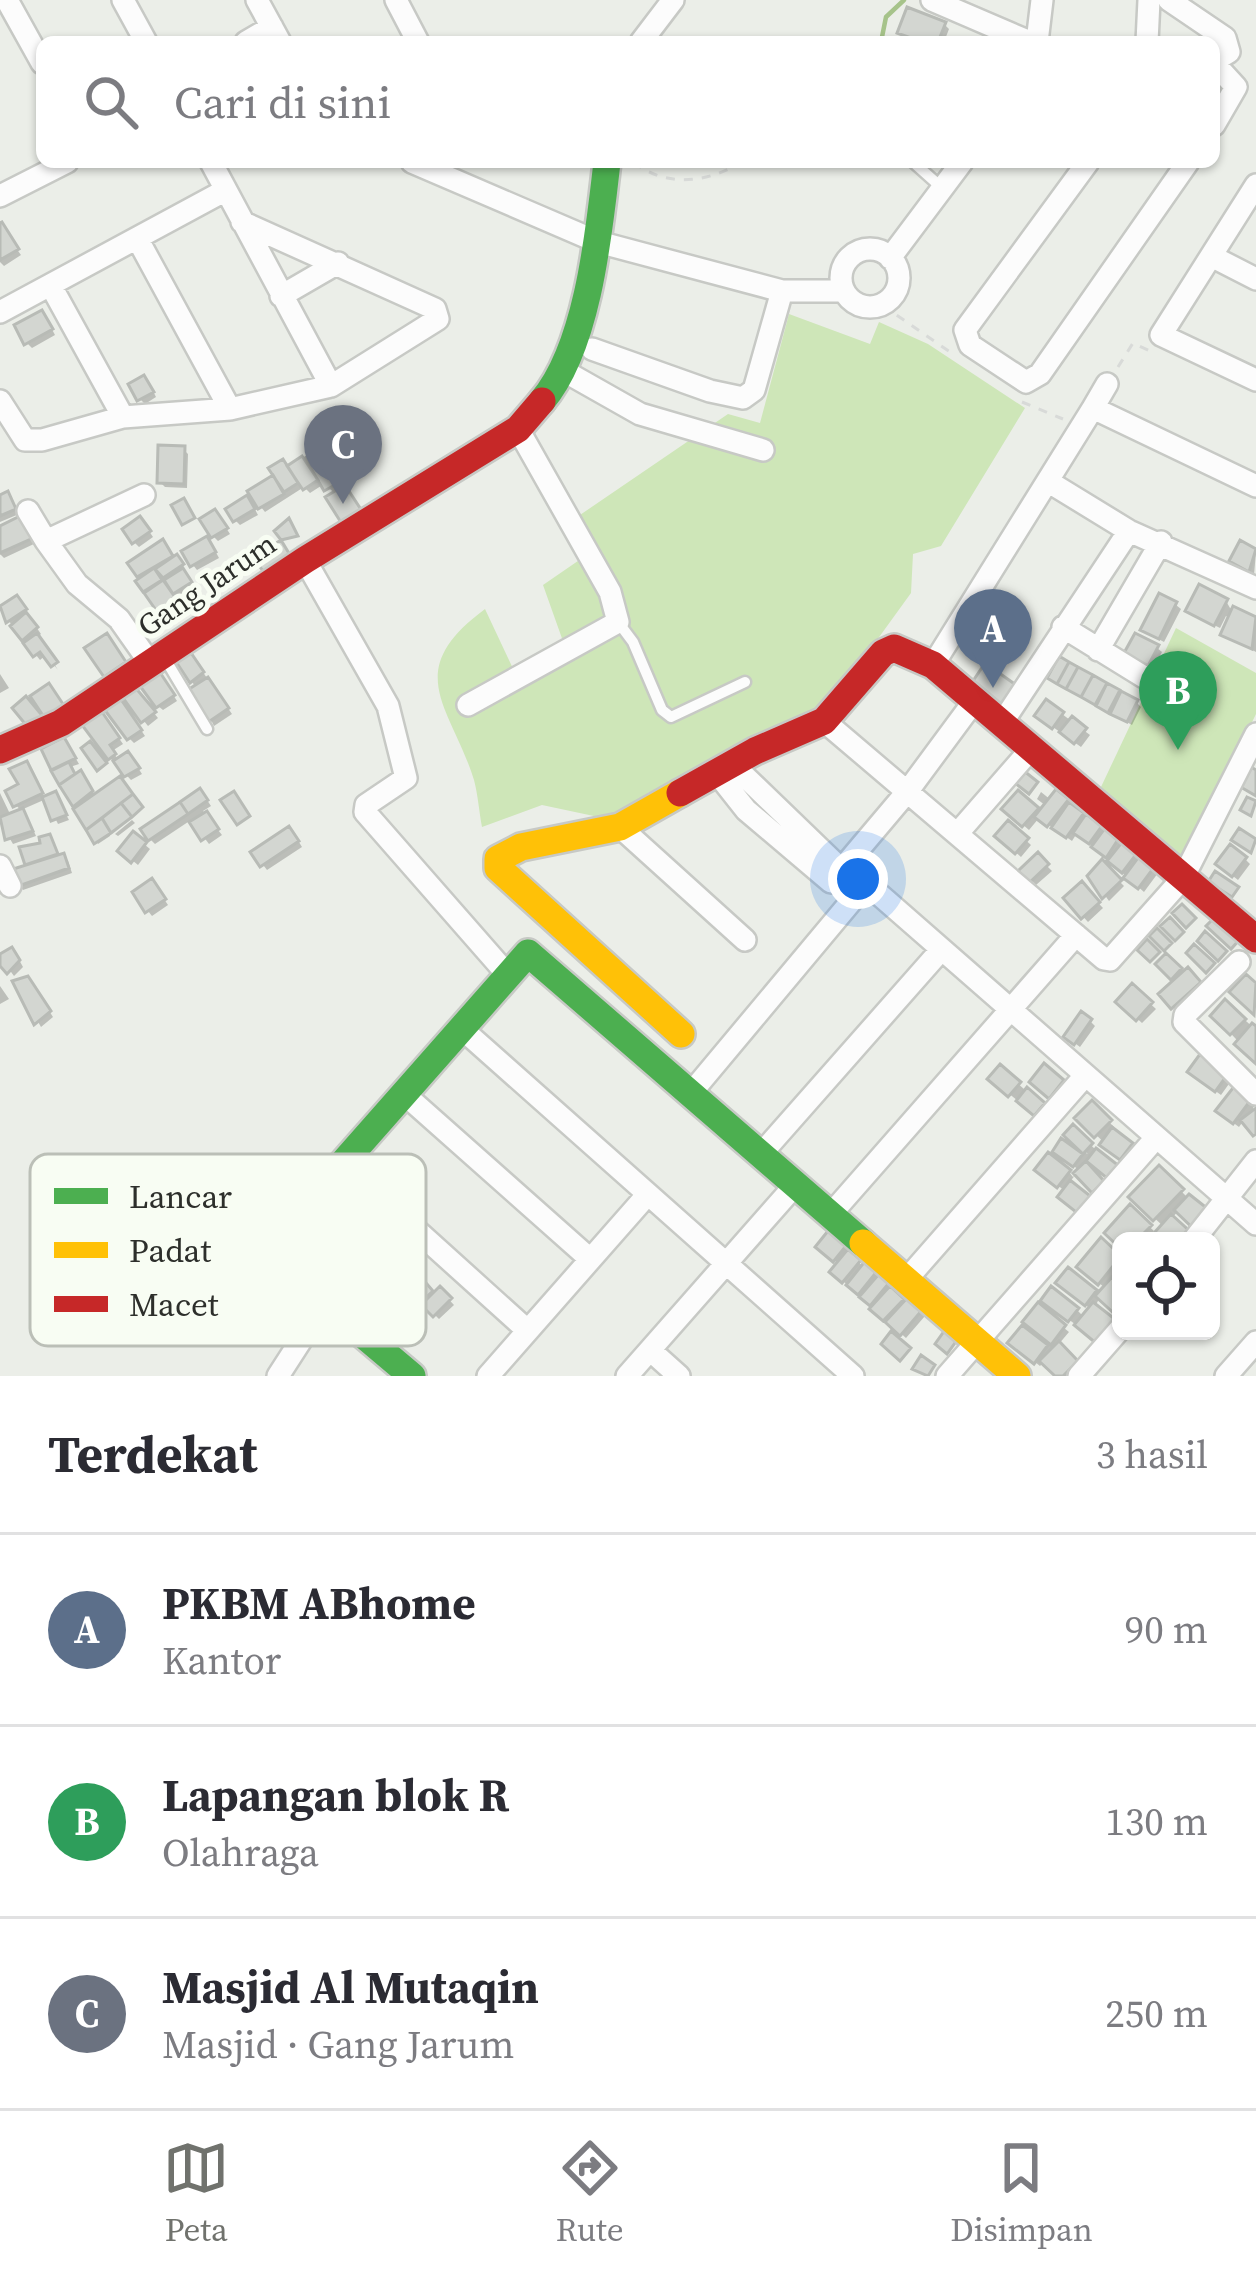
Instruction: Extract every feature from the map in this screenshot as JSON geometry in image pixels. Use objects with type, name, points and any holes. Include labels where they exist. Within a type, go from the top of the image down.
[{"type":"street","points":[[7,0],[36,52]]},
{"type":"street","points":[[123,0],[143,36]]},
{"type":"street","points":[[256,0],[276,34]]},
{"type":"street","points":[[396,0],[415,36]]},
{"type":"street","points":[[646,36],[673,0]]},
{"type":"street","points":[[932,0],[1019,36]]},
{"type":"street","points":[[1032,36],[1042,0]]},
{"type":"street","points":[[1147,36],[1149,0]]},
{"type":"street","points":[[1169,0],[1225,38],[1229,52],[1220,58]]},
{"type":"street","points":[[1220,69],[1236,87],[1220,115]]},
{"type":"street","points":[[1,194],[55,168]]},
{"type":"street","points":[[215,168],[331,386]]},
{"type":"street","points":[[426,168],[598,242],[782,291],[843,292],[860,306],[882,305],[897,289],[897,267],[872,249],[852,254],[841,271],[843,292]]},
{"type":"street","name":"Gang Jarum","points":[[0,750],[62,723],[305,560],[518,430],[564,371],[598,242],[606,168]]},
{"type":"street","points":[[890,258],[958,168]]},
{"type":"street","points":[[1084,168],[965,330],[970,344],[1026,382],[1040,374],[1184,168]]},
{"type":"street","points":[[1256,185],[1161,335],[1256,380]]},
{"type":"street","points":[[0,312],[226,190]]},
{"type":"street","points":[[0,401],[25,440],[42,440],[123,417],[230,409],[331,386],[438,319],[435,309],[242,222]]},
{"type":"street","points":[[137,238],[230,409]]},
{"type":"street","points":[[1211,256],[1256,279]]},
{"type":"street","points":[[281,296],[338,263]]},
{"type":"street","points":[[51,286],[123,417]]},
{"type":"street","points":[[592,349],[710,392],[743,398],[754,390],[782,291]]},
{"type":"street","points":[[564,371],[640,414],[763,450]]},
{"type":"street","points":[[933,665],[1107,384]]},
{"type":"street","points":[[1087,417],[1256,486]]},
{"type":"street","points":[[469,705],[618,622],[610,592],[518,430]]},
{"type":"street","points":[[1049,482],[1129,531],[1256,588]]},
{"type":"street","points":[[46,541],[143,495]]},
{"type":"street","points":[[28,511],[76,584],[156,658]]},
{"type":"street","points":[[1002,723],[1129,531]]},
{"type":"street","points":[[1098,650],[1161,542]]},
{"type":"street","points":[[305,560],[388,706],[406,778],[366,805],[365,812],[507,974]]},
{"type":"street","points":[[1063,627],[1144,677]]},
{"type":"street","points":[[681,1034],[497,864],[502,854],[620,827],[724,768],[824,721],[888,650],[900,650],[933,665],[1183,878],[1250,948],[1256,978]]},
{"type":"street","points":[[724,768],[746,810],[826,882],[833,881],[908,792],[976,700]]},
{"type":"street","points":[[824,721],[1104,959],[1115,957],[1183,878],[1256,734]]},
{"type":"street","points":[[957,834],[1031,749]]},
{"type":"street","points":[[620,827],[745,940]]},
{"type":"street","points":[[691,1093],[866,888],[872,889],[1256,1224]]},
{"type":"street","points":[[831,1214],[1076,935]]},
{"type":"street","points":[[1250,948],[1185,1015],[1184,1022],[1256,1094]]},
{"type":"street","points":[[762,1153],[940,950]]},
{"type":"street","points":[[350,1154],[528,953],[1017,1376]]},
{"type":"street","points":[[460,1028],[854,1376]]},
{"type":"street","points":[[906,1280],[1084,1077]]},
{"type":"street","points":[[403,1093],[590,1259]]},
{"type":"street","points":[[947,1376],[1155,1139]]},
{"type":"street","points":[[1200,1232],[1256,1161]]},
{"type":"street","points":[[627,1376],[797,1183]]},
{"type":"street","points":[[488,1376],[649,1194]]},
{"type":"street","points":[[426,1239],[527,1330]]},
{"type":"street","points":[[1079,1376],[1112,1338]]},
{"type":"street","points":[[1226,1376],[1256,1342]]},
{"type":"street","points":[[278,1376],[297,1346]]},
{"type":"street","points":[[378,1346],[412,1376]]},
{"type":"street","points":[[650,1350],[679,1376]]},
{"type":"lane","points":[[919,168],[943,190]]},
{"type":"lane","points":[[618,622],[633,642],[662,710],[671,717],[745,682]]},
{"type":"lane","points":[[156,658],[207,729]]},
{"type":"path","points":[[642,168],[654,178],[674,180],[722,175],[732,168]]},
{"type":"path","points":[[882,305],[944,348]]},
{"type":"path","points":[[1107,384],[1133,343],[1149,353],[1161,335]]},
{"type":"path","points":[[1016,399],[1087,417]]},
{"type":"green space","points":[[789,314],[870,344],[879,322],[928,344],[1025,408],[941,546],[913,554],[911,593],[843,687],[799,720],[648,793],[622,822],[542,805],[482,827],[474,780],[439,690],[444,652],[459,631],[485,609],[517,677],[564,644],[543,585],[591,552],[577,517],[728,414],[760,423]]},
{"type":"green space","points":[[1176,628],[1256,673],[1256,714],[1185,858],[1143,828],[1101,787]]},
{"type":"building","points":[[907,7],[946,22],[940,36],[897,33]]},
{"type":"building","points":[[0,223],[19,249],[0,260]]},
{"type":"building","points":[[42,310],[53,329],[24,345],[14,325]]},
{"type":"building","points":[[144,375],[154,392],[137,401],[128,384]]},
{"type":"building","points":[[158,445],[185,446],[184,484],[157,483]]},
{"type":"building","points":[[340,447],[351,466],[338,473],[342,481],[324,491],[305,458],[319,449],[323,457]]},
{"type":"building","points":[[302,456],[318,480],[303,490],[287,466]]},
{"type":"building","points":[[283,459],[298,483],[284,492],[268,468]]},
{"type":"building","points":[[273,475],[284,494],[258,509],[247,491]]},
{"type":"building","points":[[345,485],[362,511],[342,524],[325,497]]},
{"type":"building","points":[[8,491],[16,509],[0,516],[0,495]]},
{"type":"building","points":[[247,495],[255,509],[233,522],[225,509]]},
{"type":"building","points":[[184,498],[195,518],[182,525],[171,505]]},
{"type":"building","points":[[215,509],[228,528],[211,538],[199,519]]},
{"type":"building","points":[[22,515],[33,538],[0,553],[0,526]]},
{"type":"building","points":[[140,516],[151,531],[132,544],[122,529]]},
{"type":"building","points":[[289,518],[298,536],[281,540],[274,531]]},
{"type":"building","points":[[207,536],[216,552],[190,567],[181,551]]},
{"type":"building","points":[[163,539],[173,556],[137,577],[127,563]]},
{"type":"building","points":[[281,540],[290,555],[263,571],[253,557]]},
{"type":"building","points":[[1240,540],[1256,549],[1249,572],[1229,561]]},
{"type":"building","points":[[177,554],[184,564],[163,578],[155,569]]},
{"type":"building","points":[[154,568],[162,580],[143,592],[135,581]]},
{"type":"building","points":[[183,568],[192,582],[173,594],[164,580]]},
{"type":"building","points":[[163,580],[179,603],[160,616],[144,593]]},
{"type":"building","points":[[1199,584],[1228,599],[1214,626],[1185,611]]},
{"type":"building","points":[[1159,593],[1177,602],[1159,639],[1140,630]]},
{"type":"building","points":[[17,595],[27,609],[6,623],[0,606]]},
{"type":"building","points":[[1233,606],[1256,617],[1252,649],[1220,635]]},
{"type":"building","points":[[26,612],[38,627],[22,641],[10,626]]},
{"type":"building","points":[[37,633],[58,662],[51,667],[40,652],[33,657],[23,643]]},
{"type":"building","points":[[107,633],[126,662],[104,677],[84,648]]},
{"type":"building","points":[[1135,633],[1159,645],[1148,666],[1124,653]]},
{"type":"building","points":[[187,647],[204,672],[190,683],[173,657]]},
{"type":"building","points":[[1059,656],[1069,662],[1057,684],[1047,678]]},
{"type":"building","points":[[1069,662],[1078,667],[1066,689],[1057,684]]},
{"type":"building","points":[[985,663],[1019,687],[1000,714],[967,690]]},
{"type":"building","points":[[1078,667],[1093,675],[1081,697],[1066,689]]},
{"type":"building","points":[[157,668],[175,695],[156,708],[137,682]]},
{"type":"building","points":[[1093,675],[1107,683],[1095,705],[1081,697]]},
{"type":"building","points":[[208,677],[229,708],[207,723],[186,691]]},
{"type":"building","points":[[49,683],[69,713],[50,726],[30,696]]},
{"type":"building","points":[[1107,683],[1120,690],[1108,713],[1096,706]]},
{"type":"building","points":[[134,686],[156,712],[141,723],[121,695]]},
{"type":"building","points":[[1121,691],[1138,700],[1127,722],[1110,714]]},
{"type":"building","points":[[26,696],[45,719],[31,731],[12,708]]},
{"type":"building","points":[[120,698],[142,730],[127,740],[104,709]]},
{"type":"building","points":[[1046,699],[1064,712],[1052,729],[1034,716]]},
{"type":"building","points":[[102,712],[120,738],[110,745],[116,754],[108,760],[82,725]]},
{"type":"building","points":[[1072,716],[1087,728],[1074,744],[1059,732]]},
{"type":"building","points":[[64,737],[76,758],[51,770],[41,749]]},
{"type":"building","points":[[90,741],[107,763],[97,771],[81,748]]},
{"type":"building","points":[[128,751],[140,768],[124,777],[113,761]]},
{"type":"building","points":[[27,761],[43,793],[13,807],[5,791],[18,784],[9,769]]},
{"type":"building","points":[[69,762],[75,774],[59,785],[51,771]]},
{"type":"building","points":[[1251,767],[1256,770],[1256,796],[1239,786]]},
{"type":"building","points":[[81,770],[93,791],[73,807],[59,785]]},
{"type":"building","points":[[1024,771],[1038,782],[1029,794],[1015,783]]},
{"type":"building","points":[[120,776],[133,794],[86,830],[73,809]]},
{"type":"building","points":[[200,788],[208,800],[188,814],[180,802]]},
{"type":"building","points":[[1056,789],[1069,799],[1047,827],[1034,817]]},
{"type":"building","points":[[1018,790],[1039,808],[1022,827],[1001,809]]},
{"type":"building","points":[[56,791],[67,815],[51,821],[42,797]]},
{"type":"building","points":[[234,791],[250,816],[237,825],[220,800]]},
{"type":"building","points":[[133,794],[143,807],[132,817],[121,803]]},
{"type":"building","points":[[1247,797],[1256,801],[1251,816],[1240,810]]},
{"type":"building","points":[[180,802],[188,814],[148,841],[140,829]]},
{"type":"building","points":[[1069,802],[1084,813],[1066,838],[1051,828]]},
{"type":"building","points":[[121,803],[132,817],[111,833],[102,818]]},
{"type":"building","points":[[23,808],[33,831],[5,840],[0,817]]},
{"type":"building","points":[[207,811],[219,829],[201,841],[189,822]]},
{"type":"building","points":[[1086,814],[1102,826],[1089,844],[1073,833]]},
{"type":"building","points":[[102,818],[111,833],[94,844],[86,830]]},
{"type":"building","points":[[1008,820],[1029,838],[1015,854],[994,836]]},
{"type":"building","points":[[289,826],[299,841],[260,867],[250,852]]},
{"type":"building","points":[[1105,828],[1119,838],[1106,858],[1091,847]]},
{"type":"building","points":[[1239,828],[1256,839],[1251,853],[1231,840]]},
{"type":"building","points":[[133,831],[147,842],[131,863],[117,851]]},
{"type":"building","points":[[50,834],[58,854],[25,865],[19,847],[40,843],[39,837]]},
{"type":"building","points":[[1123,841],[1138,852],[1122,873],[1107,861]]},
{"type":"building","points":[[1230,844],[1247,857],[1232,877],[1215,864]]},
{"type":"building","points":[[1038,852],[1049,864],[1029,883],[1018,871]]},
{"type":"building","points":[[64,853],[69,868],[16,887],[10,870]]},
{"type":"building","points":[[1140,855],[1155,866],[1138,889],[1123,878]]},
{"type":"building","points":[[1102,859],[1122,880],[1102,899],[1087,876]]},
{"type":"building","points":[[1215,871],[1239,887],[1232,897],[1208,882]]},
{"type":"building","points":[[152,878],[166,899],[145,913],[132,892]]},
{"type":"building","points":[[1082,881],[1100,902],[1081,919],[1063,898]]},
{"type":"building","points":[[1182,904],[1196,918],[1186,928],[1172,913]]},
{"type":"building","points":[[1170,917],[1184,932],[1175,941],[1160,926]]},
{"type":"building","points":[[1215,917],[1240,939],[1231,949],[1206,926]]},
{"type":"building","points":[[1157,928],[1172,943],[1164,951],[1149,936]]},
{"type":"building","points":[[1205,931],[1227,951],[1218,961],[1197,941]]},
{"type":"building","points":[[1147,939],[1160,952],[1150,962],[1137,950]]},
{"type":"building","points":[[1194,944],[1215,963],[1206,973],[1186,953]]},
{"type":"building","points":[[12,947],[20,960],[7,974],[0,966],[0,954]]},
{"type":"building","points":[[1166,953],[1182,968],[1171,980],[1155,964]]},
{"type":"building","points":[[1188,967],[1201,982],[1171,1009],[1158,994]]},
{"type":"building","points":[[1246,974],[1256,983],[1254,1015],[1229,992]]},
{"type":"building","points":[[28,976],[51,1011],[34,1025],[12,981]]},
{"type":"building","points":[[1132,983],[1153,1002],[1136,1021],[1115,1002]]},
{"type":"building","points":[[1225,999],[1246,1019],[1230,1035],[1210,1016]]},
{"type":"building","points":[[1081,1011],[1092,1019],[1074,1045],[1063,1037]]},
{"type":"building","points":[[1252,1023],[1256,1026],[1256,1064],[1234,1044]]},
{"type":"building","points":[[1200,1054],[1228,1074],[1215,1092],[1187,1072]]},
{"type":"building","points":[[1044,1063],[1064,1080],[1049,1099],[1029,1082]]},
{"type":"building","points":[[1000,1064],[1021,1082],[1008,1097],[987,1079]]},
{"type":"building","points":[[1236,1084],[1253,1097],[1233,1124],[1215,1111]]},
{"type":"building","points":[[1027,1087],[1045,1103],[1034,1116],[1016,1101]]},
{"type":"building","points":[[1092,1100],[1112,1120],[1094,1138],[1074,1118]]},
{"type":"building","points":[[1256,1108],[1256,1134],[1253,1136],[1240,1120]]},
{"type":"building","points":[[1073,1124],[1093,1143],[1083,1154],[1063,1135]]},
{"type":"building","points":[[1112,1127],[1133,1143],[1120,1160],[1099,1145]]},
{"type":"building","points":[[1061,1138],[1083,1154],[1073,1167],[1052,1152]]},
{"type":"building","points":[[1096,1148],[1119,1166],[1108,1179],[1086,1161]]},
{"type":"building","points":[[1048,1152],[1071,1170],[1057,1188],[1034,1170]]},
{"type":"building","points":[[1086,1161],[1104,1181],[1092,1193],[1073,1173]]},
{"type":"building","points":[[1159,1165],[1184,1189],[1153,1221],[1128,1197]]},
{"type":"building","points":[[1070,1180],[1094,1199],[1081,1216],[1057,1197]]},
{"type":"building","points":[[1189,1194],[1213,1213],[1197,1232],[1174,1210]]},
{"type":"building","points":[[1130,1204],[1152,1225],[1145,1232],[1112,1232],[1112,1241],[1104,1233]]},
{"type":"building","points":[[1171,1214],[1191,1232],[1155,1232]]},
{"type":"building","points":[[832,1226],[850,1241],[833,1262],[815,1247]]},
{"type":"building","points":[[1101,1237],[1112,1247],[1112,1267],[1098,1285],[1076,1267]]},
{"type":"building","points":[[848,1249],[861,1260],[842,1283],[829,1272]]},
{"type":"building","points":[[866,1260],[878,1270],[858,1295],[846,1285]]},
{"type":"building","points":[[1068,1267],[1097,1290],[1085,1306],[1055,1283]]},
{"type":"building","points":[[879,1274],[889,1283],[870,1306],[859,1297]]},
{"type":"building","points":[[1112,1277],[1112,1312],[1095,1296]]},
{"type":"building","points":[[440,1286],[452,1298],[433,1317],[426,1310],[426,1300]]},
{"type":"building","points":[[890,1286],[904,1299],[883,1321],[869,1309]]},
{"type":"building","points":[[1051,1286],[1079,1308],[1068,1322],[1040,1301]]},
{"type":"building","points":[[908,1297],[923,1309],[900,1336],[885,1322]]},
{"type":"building","points":[[1038,1302],[1066,1325],[1051,1345],[1022,1322]]},
{"type":"building","points":[[1093,1302],[1112,1317],[1112,1325],[1097,1344],[1074,1325]]},
{"type":"building","points":[[1022,1325],[1048,1345],[1034,1364],[1007,1343]]},
{"type":"building","points":[[945,1330],[957,1340],[947,1354],[935,1344]]},
{"type":"building","points":[[891,1331],[911,1348],[900,1361],[881,1344]]},
{"type":"building","points":[[1059,1341],[1078,1361],[1063,1376],[1055,1376],[1039,1361]]},
{"type":"building","points":[[921,1355],[935,1365],[928,1376],[912,1369]]},
{"type":"waterway","points":[[882,36],[886,17],[904,0]]},
{"type":"traffic: fast","points":[[542,401],[558,378],[581,320],[606,168]]},
{"type":"traffic: fast","points":[[351,1154],[528,953],[863,1243]]},
{"type":"traffic: fast","points":[[376,1346],[412,1376]]},
{"type":"traffic: slow","points":[[680,793],[620,827],[521,847],[498,859],[498,868],[681,1034]]},
{"type":"traffic: slow","points":[[863,1243],[1017,1376]]},
{"type":"traffic: jam","points":[[0,750],[61,723],[305,560],[518,429],[542,401]]},
{"type":"traffic: jam","points":[[680,793],[755,751],[824,721],[883,653],[894,648],[933,665],[1256,939]]},
{"type":"place","name":"Masjid Al Mutaqin","points":[[343,504]]},
{"type":"place","name":"PKBM ABhome","points":[[993,688]]},
{"type":"place","name":"Lapangan blok R","points":[[1178,750]]}]
